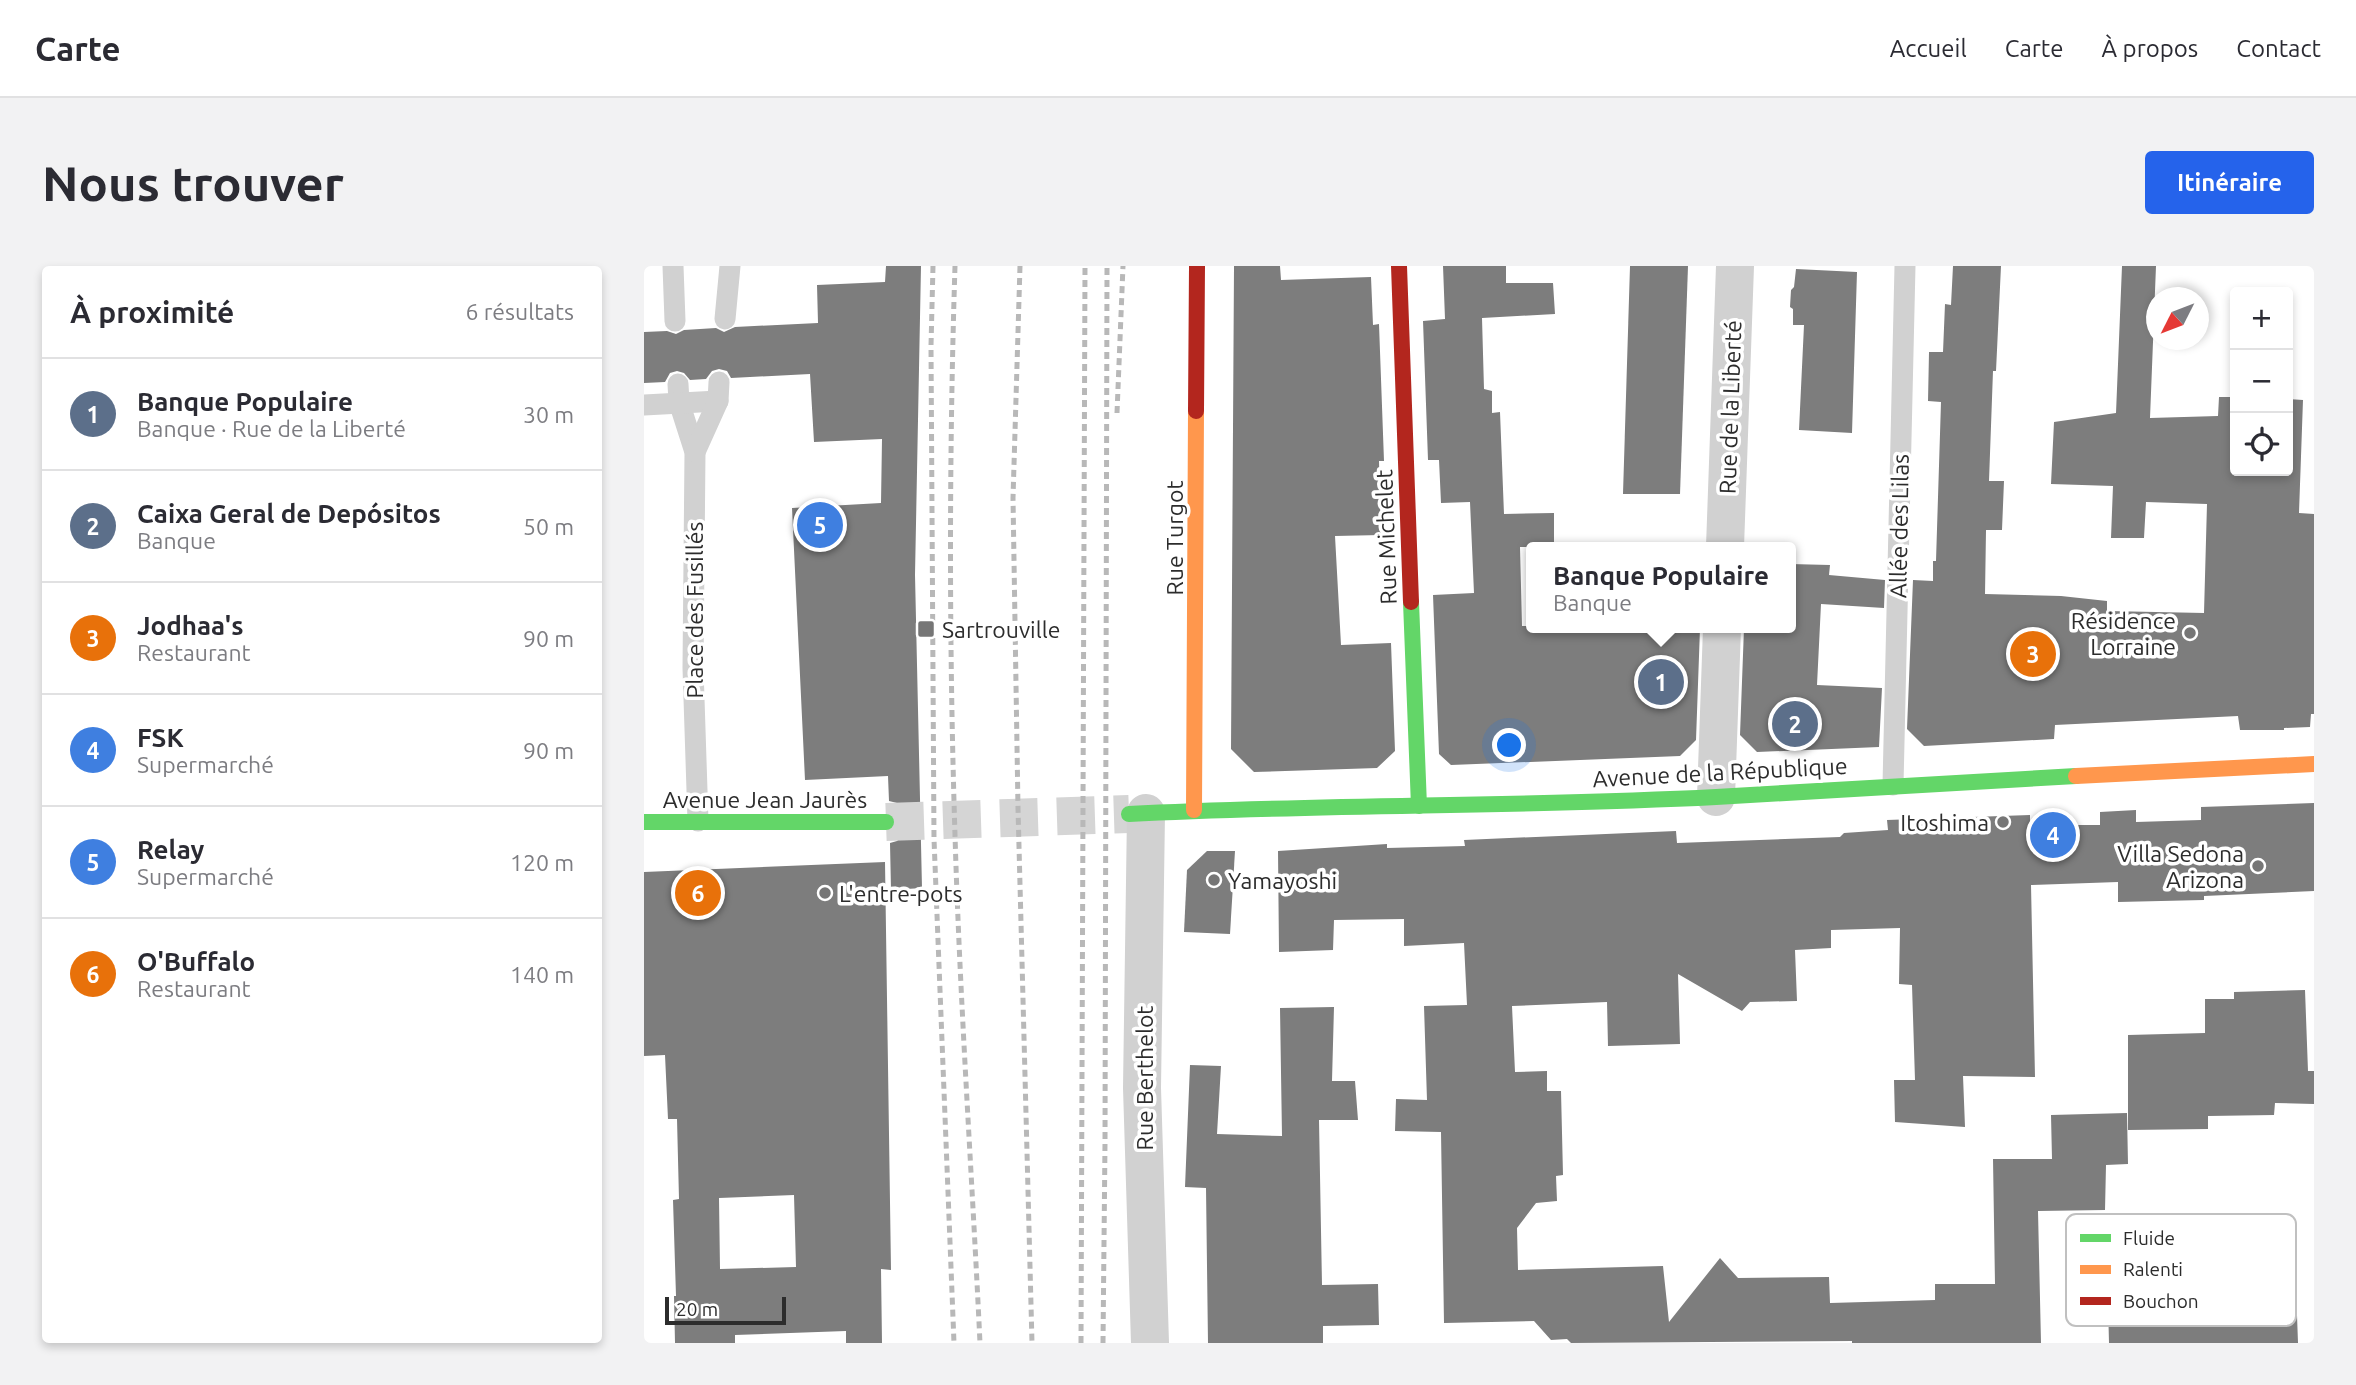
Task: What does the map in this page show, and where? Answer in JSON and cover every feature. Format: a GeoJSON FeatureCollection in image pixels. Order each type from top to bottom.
{"type":"FeatureCollection","features":[{"type":"Feature","properties":{"kind":"main road","name":"Rue Turgot"},"geometry":{"type":"LineString","coordinates":[[1194,810],[1197,266]]}},
{"type":"Feature","properties":{"kind":"main road","name":"Rue Michelet"},"geometry":{"type":"LineString","coordinates":[[1399,266],[1419,806]]}},
{"type":"Feature","properties":{"kind":"main road","name":"Avenue de la République"},"geometry":{"type":"LineString","coordinates":[[1138,814],[1194,810],[1716,797],[1893,785],[2314,764]]}},
{"type":"Feature","properties":{"kind":"main road","name":"Avenue Jean Jaurès"},"geometry":{"type":"LineString","coordinates":[[644,822],[886,822]]}},
{"type":"Feature","properties":{"kind":"street","name":"Rue de la Liberté"},"geometry":{"type":"LineString","coordinates":[[1725,542],[1735,266]]}},
{"type":"Feature","properties":{"kind":"street"},"geometry":{"type":"LineString","coordinates":[[1716,797],[1722,633]]}},
{"type":"Feature","properties":{"kind":"street","name":"Rue Berthelot"},"geometry":{"type":"LineString","coordinates":[[1138,814],[1142,1088],[1150,1343]]}},
{"type":"Feature","properties":{"kind":"lane"},"geometry":{"type":"LineString","coordinates":[[673,266],[675,321]]}},
{"type":"Feature","properties":{"kind":"lane"},"geometry":{"type":"LineString","coordinates":[[725,319],[730,266]]}},
{"type":"Feature","properties":{"kind":"lane","name":"Allée des Lilas"},"geometry":{"type":"LineString","coordinates":[[1893,785],[1905,266]]}},
{"type":"Feature","properties":{"kind":"lane"},"geometry":{"type":"LineString","coordinates":[[644,405],[678,393],[718,391],[695,452]]}},
{"type":"Feature","properties":{"kind":"lane","name":"Place des Fusillés"},"geometry":{"type":"LineString","coordinates":[[678,393],[695,452],[693,668],[698,821]]}},
{"type":"Feature","properties":{"kind":"building"},"geometry":{"type":"Polygon","coordinates":[[[886,266],[921,266],[915,575],[922,888],[891,890],[890,843],[897,841],[905,833],[908,821],[905,811],[897,803],[889,801],[888,776],[805,780],[792,508],[881,503],[882,439],[814,442],[810,374],[731,378],[727,371],[719,369],[712,371],[706,379],[690,380],[684,373],[677,371],[670,373],[665,382],[644,383],[644,332],[667,331],[676,334],[684,330],[716,328],[724,332],[735,327],[818,323],[817,285],[885,282],[886,266]]]}},
{"type":"Feature","properties":{"kind":"building"},"geometry":{"type":"Polygon","coordinates":[[[1234,266],[1280,266],[1281,280],[1371,277],[1373,325],[1379,324],[1384,461],[1379,461],[1381,535],[1335,536],[1341,645],[1391,643],[1395,751],[1377,768],[1254,772],[1231,749],[1234,266]]]}},
{"type":"Feature","properties":{"kind":"building"},"geometry":{"type":"Polygon","coordinates":[[[1443,266],[1506,266],[1506,283],[1553,283],[1555,314],[1482,318],[1484,389],[1492,391],[1492,413],[1500,412],[1504,514],[1554,513],[1554,542],[1526,542],[1526,547],[1520,547],[1522,626],[1526,626],[1526,633],[1700,633],[1696,740],[1680,756],[1451,765],[1439,754],[1433,595],[1474,593],[1470,502],[1441,503],[1439,460],[1428,460],[1423,321],[1445,319],[1443,266]]]}},
{"type":"Feature","properties":{"kind":"building"},"geometry":{"type":"Polygon","coordinates":[[[1630,266],[1688,266],[1680,494],[1623,494],[1630,266]]]}},
{"type":"Feature","properties":{"kind":"building"},"geometry":{"type":"Polygon","coordinates":[[[1953,266],[2001,266],[1996,371],[1993,371],[1989,481],[2004,481],[2002,530],[1986,530],[1985,594],[2061,596],[2107,601],[2107,611],[2204,613],[2207,504],[2146,502],[2144,538],[2111,538],[2113,486],[2051,484],[2054,422],[2116,413],[2122,266],[2156,266],[2155,287],[2146,287],[2146,350],[2153,350],[2150,418],[2218,416],[2219,397],[2230,397],[2230,476],[2293,476],[2293,399],[2303,400],[2299,513],[2314,514],[2314,714],[2311,714],[2310,727],[2240,730],[2238,716],[2055,725],[2054,739],[1924,746],[1907,729],[1913,580],[1933,581],[1933,561],[1936,561],[1941,402],[1928,401],[1929,352],[1943,352],[1945,304],[1951,305],[1953,266]]]}},
{"type":"Feature","properties":{"kind":"building"},"geometry":{"type":"Polygon","coordinates":[[[1796,269],[1857,272],[1852,433],[1799,430],[1804,325],[1793,325],[1793,309],[1790,307],[1796,269]]]}},
{"type":"Feature","properties":{"kind":"building"},"geometry":{"type":"Polygon","coordinates":[[[1796,564],[1830,565],[1829,575],[1885,580],[1884,608],[1821,604],[1817,685],[1882,688],[1879,747],[1757,752],[1740,735],[1744,633],[1796,633],[1796,564]]]}},
{"type":"Feature","properties":{"kind":"building"},"geometry":{"type":"Polygon","coordinates":[[[2314,803],[2314,891],[2204,896],[2204,900],[2118,902],[2118,882],[2031,885],[2035,1077],[1963,1076],[1965,1127],[1895,1122],[1894,1080],[1915,1080],[1912,985],[1899,984],[1900,928],[1831,930],[1831,948],[1795,950],[1797,1001],[1750,1002],[1742,1011],[1678,974],[1680,1044],[1608,1046],[1607,1002],[1512,1006],[1515,1072],[1547,1071],[1547,1091],[1561,1091],[1563,1175],[1556,1176],[1557,1201],[1536,1203],[1517,1228],[1518,1270],[1663,1266],[1669,1322],[1720,1258],[1738,1278],[1829,1277],[1830,1303],[1935,1300],[1935,1284],[1995,1284],[1993,1159],[2052,1159],[2051,1115],[2127,1113],[2128,1164],[2106,1165],[2105,1210],[2038,1211],[2041,1343],[1571,1343],[1567,1339],[1551,1340],[1534,1321],[1444,1323],[1441,1132],[1395,1131],[1396,1099],[1427,1100],[1424,1006],[1467,1005],[1464,943],[1404,946],[1404,919],[1334,920],[1333,950],[1279,952],[1278,851],[1387,844],[1387,848],[1465,846],[1464,840],[1676,831],[1677,843],[1840,837],[1844,833],[1888,830],[1887,820],[2030,815],[2030,825],[2100,825],[2100,812],[2136,810],[2136,822],[2201,820],[2201,807],[2314,803]]]}},
{"type":"Feature","properties":{"kind":"building"},"geometry":{"type":"Polygon","coordinates":[[[1207,851],[1235,851],[1230,934],[1184,932],[1187,870],[1207,851]]]}},
{"type":"Feature","properties":{"kind":"building"},"geometry":{"type":"Polygon","coordinates":[[[885,862],[891,1270],[881,1269],[882,1343],[846,1343],[846,1331],[735,1335],[735,1343],[675,1343],[673,1200],[679,1199],[677,1119],[668,1119],[665,1055],[644,1056],[644,872],[885,862]],[[794,1195],[719,1198],[720,1269],[796,1267],[794,1195]]]}},
{"type":"Feature","properties":{"kind":"building"},"geometry":{"type":"Polygon","coordinates":[[[2305,990],[2308,1071],[2314,1071],[2314,1104],[2275,1103],[2274,1115],[2208,1116],[2208,1129],[2128,1130],[2128,1035],[2205,1033],[2205,999],[2234,999],[2234,992],[2305,990]]]}},
{"type":"Feature","properties":{"kind":"building"},"geometry":{"type":"Polygon","coordinates":[[[1334,1007],[1332,1081],[1355,1081],[1358,1120],[1319,1120],[1322,1285],[1378,1284],[1379,1325],[1323,1326],[1323,1343],[1208,1343],[1206,1188],[1185,1187],[1190,1065],[1221,1066],[1217,1134],[1282,1136],[1280,1008],[1334,1007]]]}},
{"type":"Feature","properties":{"kind":"building"},"geometry":{"type":"Polygon","coordinates":[[[2296,1287],[2298,1343],[2109,1343],[2109,1326],[2296,1326],[2296,1287]]]}},
{"type":"Feature","properties":{"kind":"tunnel"},"geometry":{"type":"LineString","coordinates":[[886,822],[1129,814]]}},
{"type":"Feature","properties":{"kind":"railway"},"geometry":{"type":"LineString","coordinates":[[933,266],[931,346],[934,839],[954,1343]]}},
{"type":"Feature","properties":{"kind":"railway"},"geometry":{"type":"LineString","coordinates":[[955,266],[951,479],[953,764],[960,962],[980,1343]]}},
{"type":"Feature","properties":{"kind":"railway"},"geometry":{"type":"LineString","coordinates":[[1020,266],[1013,498],[1032,1343]]}},
{"type":"Feature","properties":{"kind":"railway"},"geometry":{"type":"LineString","coordinates":[[1081,1343],[1085,266]]}},
{"type":"Feature","properties":{"kind":"railway"},"geometry":{"type":"LineString","coordinates":[[1103,1343],[1107,266]]}},
{"type":"Feature","properties":{"kind":"railway"},"geometry":{"type":"LineString","coordinates":[[1117,413],[1123,266]]}},
{"type":"Feature","properties":{"kind":"traffic: fast"},"geometry":{"type":"LineString","coordinates":[[1411,602],[1419,806]]}},
{"type":"Feature","properties":{"kind":"traffic: fast"},"geometry":{"type":"LineString","coordinates":[[1129,814],[1643,800],[2076,776]]}},
{"type":"Feature","properties":{"kind":"traffic: fast"},"geometry":{"type":"LineString","coordinates":[[644,822],[886,822]]}},
{"type":"Feature","properties":{"kind":"traffic: slow"},"geometry":{"type":"LineString","coordinates":[[1194,810],[1196,411]]}},
{"type":"Feature","properties":{"kind":"traffic: slow"},"geometry":{"type":"LineString","coordinates":[[2076,776],[2314,764]]}},
{"type":"Feature","properties":{"kind":"traffic: jam"},"geometry":{"type":"LineString","coordinates":[[1196,411],[1197,266]]}},
{"type":"Feature","properties":{"kind":"traffic: jam"},"geometry":{"type":"LineString","coordinates":[[1399,266],[1411,602]]}},
{"type":"Feature","properties":{"kind":"place","name":"Relay"},"geometry":{"type":"Point","coordinates":[820,525]}},
{"type":"Feature","properties":{"kind":"place","name":"Sartrouville"},"geometry":{"type":"Point","coordinates":[926,629]}},
{"type":"Feature","properties":{"kind":"place","name":"Résidence Lorraine"},"geometry":{"type":"Point","coordinates":[2190,633]}},
{"type":"Feature","properties":{"kind":"place","name":"Jodhaa's"},"geometry":{"type":"Point","coordinates":[2033,654]}},
{"type":"Feature","properties":{"kind":"place","name":"Banque Populaire"},"geometry":{"type":"Point","coordinates":[1661,682]}},
{"type":"Feature","properties":{"kind":"place","name":"Caixa Geral de Depósitos"},"geometry":{"type":"Point","coordinates":[1795,724]}},
{"type":"Feature","properties":{"kind":"place","name":"Itoshima"},"geometry":{"type":"Point","coordinates":[2003,822]}},
{"type":"Feature","properties":{"kind":"place","name":"FSK"},"geometry":{"type":"Point","coordinates":[2053,835]}},
{"type":"Feature","properties":{"kind":"place","name":"Villa Sedona Arizona"},"geometry":{"type":"Point","coordinates":[2258,866]}},
{"type":"Feature","properties":{"kind":"place","name":"Yamayoshi"},"geometry":{"type":"Point","coordinates":[1214,880]}},
{"type":"Feature","properties":{"kind":"place","name":"O'Buffalo"},"geometry":{"type":"Point","coordinates":[698,893]}},
{"type":"Feature","properties":{"kind":"place","name":"L'entre-pots"},"geometry":{"type":"Point","coordinates":[825,893]}}]}
